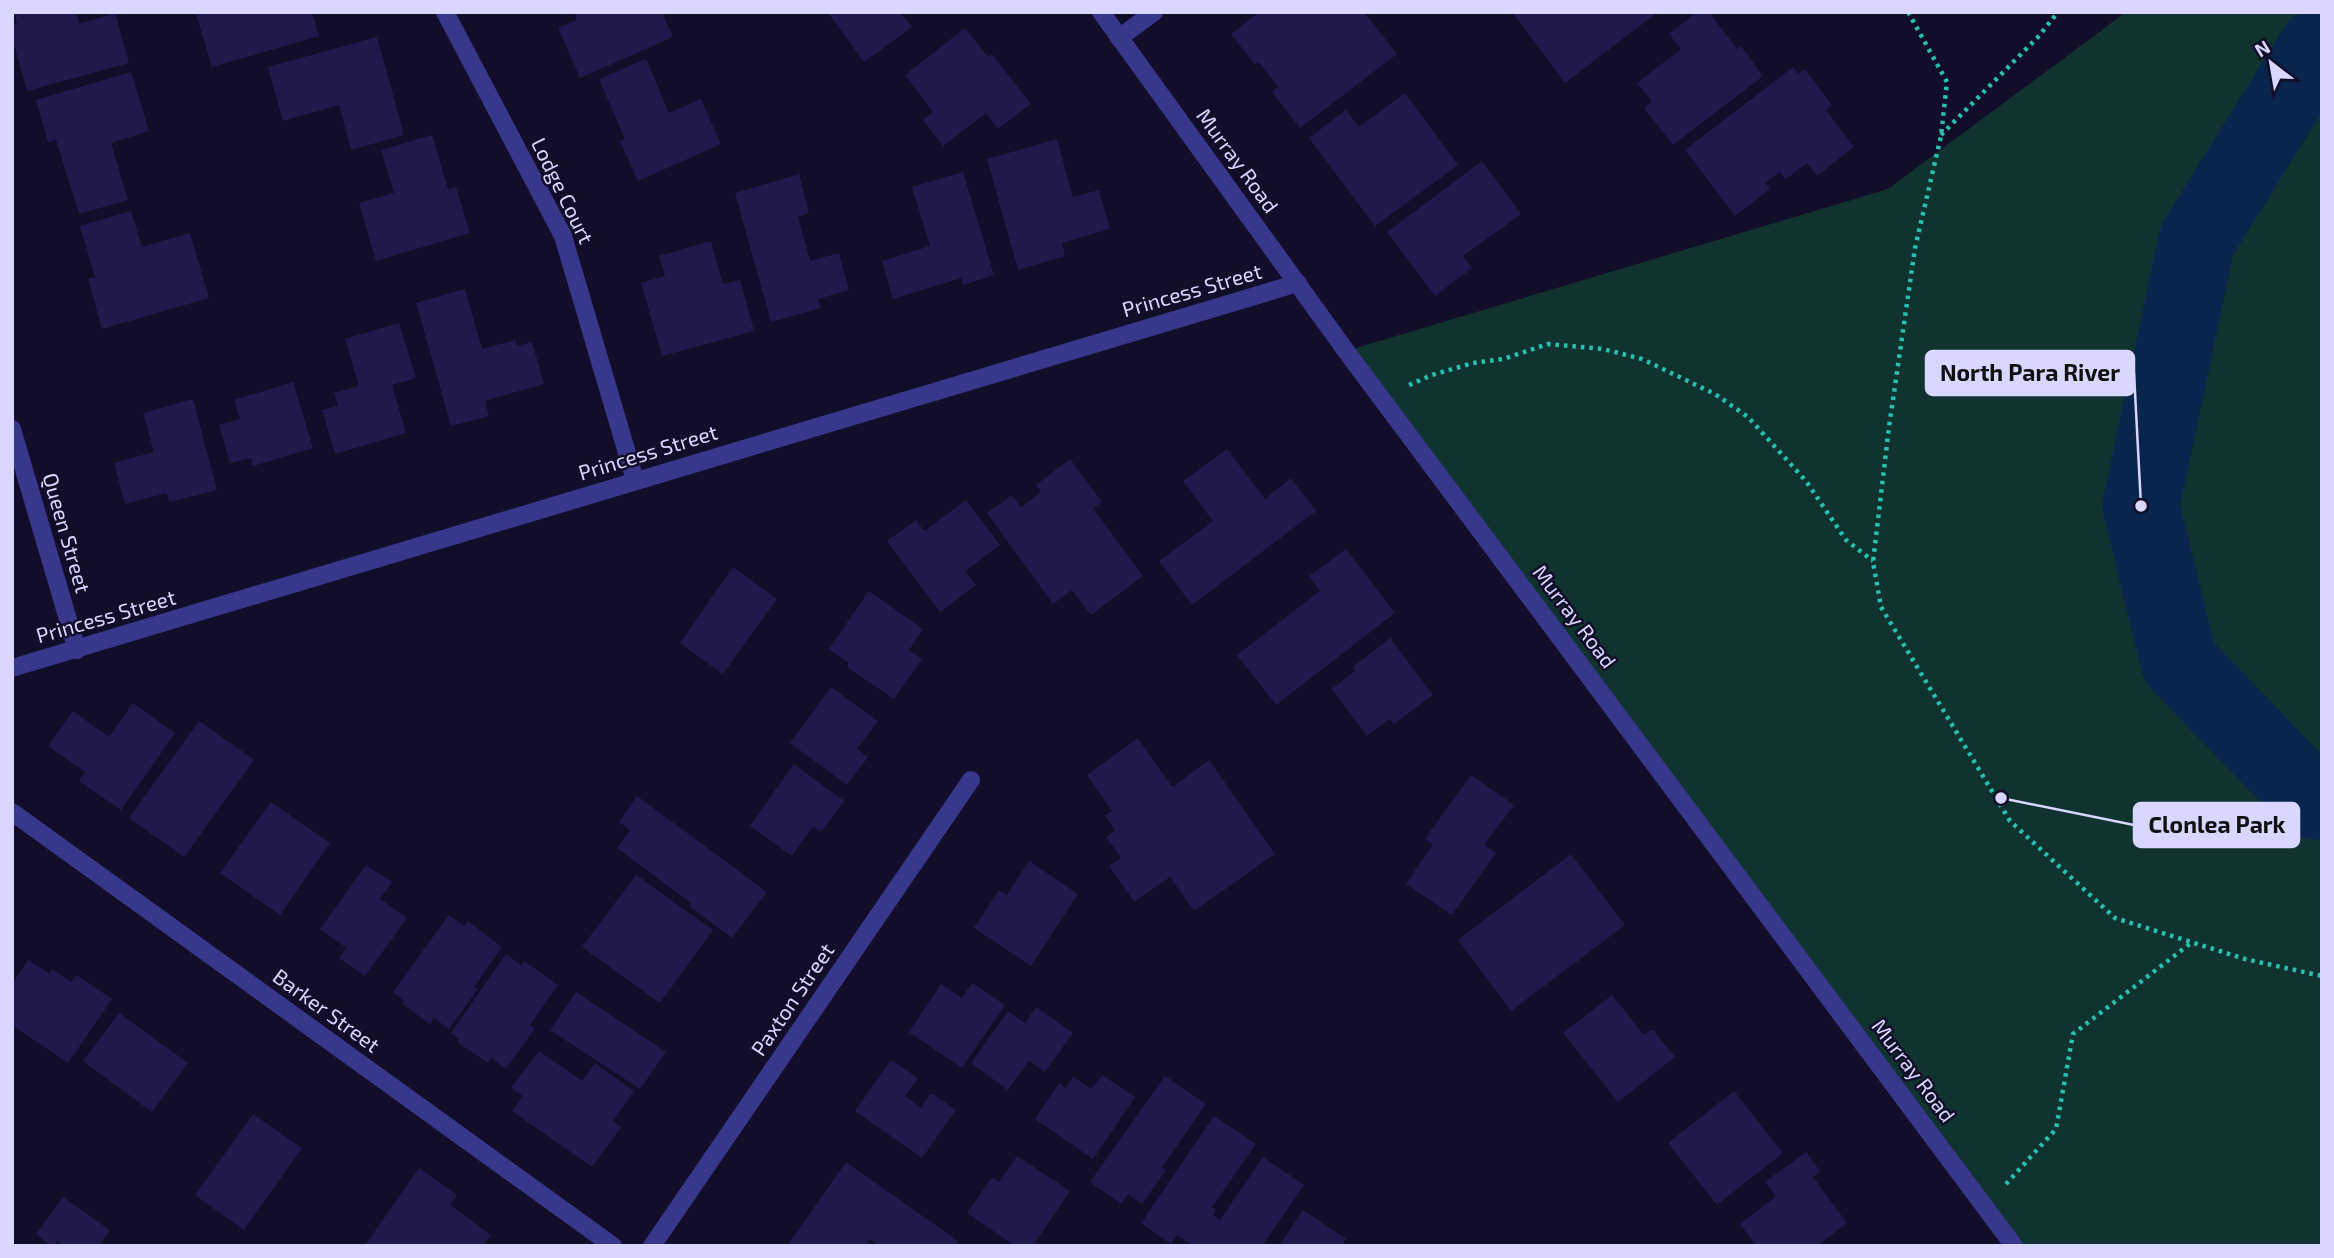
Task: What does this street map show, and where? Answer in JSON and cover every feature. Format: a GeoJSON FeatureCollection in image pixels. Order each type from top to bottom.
{"type":"FeatureCollection","features":[{"type":"Feature","properties":{"kind":"street","name":"Lodge Court"},"geometry":{"type":"LineString","coordinates":[[445,12],[563,236],[635,480]]}},
{"type":"Feature","properties":{"kind":"street","name":"Murray Road"},"geometry":{"type":"LineString","coordinates":[[1101,12],[1298,284],[2014,1246]]}},
{"type":"Feature","properties":{"kind":"street"},"geometry":{"type":"LineString","coordinates":[[1119,38],[1154,12]]}},
{"type":"Feature","properties":{"kind":"street","name":"Princess Street"},"geometry":{"type":"LineString","coordinates":[[12,668],[1298,284]]}},
{"type":"Feature","properties":{"kind":"street","name":"Queen Street"},"geometry":{"type":"LineString","coordinates":[[12,429],[77,650]]}},
{"type":"Feature","properties":{"kind":"street","name":"Paxton Street"},"geometry":{"type":"LineString","coordinates":[[652,1246],[971,780]]}},
{"type":"Feature","properties":{"kind":"street","name":"Barker Street"},"geometry":{"type":"LineString","coordinates":[[12,813],[613,1246]]}},
{"type":"Feature","properties":{"kind":"path"},"geometry":{"type":"LineString","coordinates":[[1908,12],[1947,82],[1941,136],[1915,248],[1889,427],[1873,562],[1881,607],[2010,821],[2115,918],[2245,960],[2322,976]]}},
{"type":"Feature","properties":{"kind":"path"},"geometry":{"type":"LineString","coordinates":[[1941,136],[2059,12]]}},
{"type":"Feature","properties":{"kind":"path"},"geometry":{"type":"LineString","coordinates":[[1382,397],[1432,375],[1473,363],[1503,359],[1548,344],[1603,349],[1642,359],[1715,394],[1748,417],[1806,481],[1846,540],[1873,562]]}},
{"type":"Feature","properties":{"kind":"path"},"geometry":{"type":"LineString","coordinates":[[1985,1207],[2056,1129],[2073,1034],[2191,942]]}},
{"type":"Feature","properties":{"kind":"green space"},"geometry":{"type":"Polygon","coordinates":[[[2126,12],[2322,12],[2322,1246],[2016,1246],[1346,351],[1888,189],[2126,12]]]}},
{"type":"Feature","properties":{"kind":"building"},"geometry":{"type":"Polygon","coordinates":[[[14,12],[76,12],[79,24],[115,13],[129,63],[27,91],[12,37],[12,25],[17,24],[14,12]]]}},
{"type":"Feature","properties":{"kind":"building"},"geometry":{"type":"Polygon","coordinates":[[[312,12],[319,36],[212,67],[196,14],[312,12]]]}},
{"type":"Feature","properties":{"kind":"building"},"geometry":{"type":"Polygon","coordinates":[[[574,12],[662,12],[673,37],[580,78],[558,28],[577,20],[574,12]]]}},
{"type":"Feature","properties":{"kind":"building"},"geometry":{"type":"Polygon","coordinates":[[[900,12],[912,27],[864,62],[829,14],[900,12]]]}},
{"type":"Feature","properties":{"kind":"building"},"geometry":{"type":"Polygon","coordinates":[[[1259,12],[1364,12],[1397,54],[1300,128],[1272,92],[1278,87],[1259,62],[1255,65],[1231,34],[1259,12]]]}},
{"type":"Feature","properties":{"kind":"building"},"geometry":{"type":"Polygon","coordinates":[[[1512,12],[1658,12],[1565,83],[1512,12]]]}},
{"type":"Feature","properties":{"kind":"building"},"geometry":{"type":"Polygon","coordinates":[[[1697,12],[1709,12],[1737,49],[1741,46],[1763,76],[1673,145],[1644,108],[1652,101],[1637,83],[1681,49],[1669,34],[1697,12]]]}},
{"type":"Feature","properties":{"kind":"building"},"geometry":{"type":"Polygon","coordinates":[[[965,28],[988,57],[992,54],[1031,104],[998,129],[986,113],[943,146],[923,120],[933,112],[905,75],[965,28]]]}},
{"type":"Feature","properties":{"kind":"building"},"geometry":{"type":"Polygon","coordinates":[[[377,37],[404,135],[351,150],[339,105],[283,121],[268,67],[377,37]]]}},
{"type":"Feature","properties":{"kind":"building"},"geometry":{"type":"Polygon","coordinates":[[[646,59],[669,113],[701,99],[721,144],[638,181],[620,141],[625,139],[599,79],[646,59]]]}},
{"type":"Feature","properties":{"kind":"building"},"geometry":{"type":"Polygon","coordinates":[[[1793,67],[1798,74],[1805,69],[1832,105],[1826,110],[1854,147],[1817,176],[1807,163],[1786,179],[1780,172],[1765,183],[1770,189],[1735,216],[1685,150],[1793,67]]]}},
{"type":"Feature","properties":{"kind":"building"},"geometry":{"type":"Polygon","coordinates":[[[131,72],[149,131],[111,143],[128,200],[79,214],[56,140],[48,142],[36,100],[131,72]]]}},
{"type":"Feature","properties":{"kind":"building"},"geometry":{"type":"Polygon","coordinates":[[[1405,93],[1458,165],[1375,226],[1309,138],[1346,110],[1359,127],[1405,93]]]}},
{"type":"Feature","properties":{"kind":"building"},"geometry":{"type":"Polygon","coordinates":[[[432,135],[448,189],[456,187],[470,233],[376,261],[359,203],[394,193],[381,150],[432,135]]]}},
{"type":"Feature","properties":{"kind":"building"},"geometry":{"type":"Polygon","coordinates":[[[1057,139],[1073,197],[1099,190],[1110,229],[1062,243],[1065,256],[1018,270],[987,159],[1057,139]]]}},
{"type":"Feature","properties":{"kind":"building"},"geometry":{"type":"Polygon","coordinates":[[[1482,161],[1521,214],[1463,256],[1472,268],[1435,296],[1387,232],[1482,161]]]}},
{"type":"Feature","properties":{"kind":"building"},"geometry":{"type":"Polygon","coordinates":[[[963,172],[994,275],[963,285],[961,278],[893,299],[882,261],[930,246],[912,187],[963,172]]]}},
{"type":"Feature","properties":{"kind":"building"},"geometry":{"type":"Polygon","coordinates":[[[799,174],[809,213],[798,217],[810,261],[839,253],[849,290],[818,299],[821,308],[771,322],[735,193],[799,174]]]}},
{"type":"Feature","properties":{"kind":"building"},"geometry":{"type":"Polygon","coordinates":[[[131,211],[142,247],[190,233],[209,298],[102,329],[88,279],[95,277],[80,226],[131,211]]]}},
{"type":"Feature","properties":{"kind":"building"},"geometry":{"type":"Polygon","coordinates":[[[711,241],[723,284],[740,280],[754,331],[662,356],[641,283],[665,276],[659,256],[711,241]]]}},
{"type":"Feature","properties":{"kind":"building"},"geometry":{"type":"Polygon","coordinates":[[[465,289],[482,349],[515,340],[517,346],[532,342],[544,384],[485,401],[489,416],[451,426],[416,303],[465,289]]]}},
{"type":"Feature","properties":{"kind":"building"},"geometry":{"type":"Polygon","coordinates":[[[399,323],[416,378],[392,385],[406,433],[335,454],[322,410],[338,406],[334,393],[359,386],[345,339],[399,323]]]}},
{"type":"Feature","properties":{"kind":"building"},"geometry":{"type":"Polygon","coordinates":[[[293,382],[313,448],[253,466],[251,458],[230,463],[219,425],[240,419],[234,400],[293,382]]]}},
{"type":"Feature","properties":{"kind":"building"},"geometry":{"type":"Polygon","coordinates":[[[193,399],[217,490],[169,502],[167,493],[125,504],[114,463],[154,452],[143,413],[193,399]]]}},
{"type":"Feature","properties":{"kind":"building"},"geometry":{"type":"Polygon","coordinates":[[[1227,449],[1265,499],[1291,478],[1316,511],[1192,605],[1159,561],[1213,521],[1183,481],[1227,449]]]}},
{"type":"Feature","properties":{"kind":"building"},"geometry":{"type":"Polygon","coordinates":[[[1070,459],[1102,502],[1093,508],[1143,576],[1091,615],[1072,590],[1053,604],[987,513],[1012,495],[1021,507],[1041,492],[1036,485],[1070,459]]]}},
{"type":"Feature","properties":{"kind":"building"},"geometry":{"type":"Polygon","coordinates":[[[966,500],[1000,545],[965,571],[976,585],[940,612],[887,541],[916,520],[924,531],[966,500]]]}},
{"type":"Feature","properties":{"kind":"building"},"geometry":{"type":"Polygon","coordinates":[[[1346,549],[1395,613],[1276,705],[1237,655],[1320,591],[1309,576],[1346,549]]]}},
{"type":"Feature","properties":{"kind":"building"},"geometry":{"type":"Polygon","coordinates":[[[733,567],[777,599],[723,674],[680,643],[733,567]]]}},
{"type":"Feature","properties":{"kind":"building"},"geometry":{"type":"Polygon","coordinates":[[[869,591],[923,629],[909,650],[922,659],[894,699],[847,667],[849,663],[829,649],[869,591]]]}},
{"type":"Feature","properties":{"kind":"building"},"geometry":{"type":"Polygon","coordinates":[[[1390,638],[1433,695],[1394,724],[1389,719],[1367,736],[1332,689],[1355,671],[1353,667],[1390,638]]]}},
{"type":"Feature","properties":{"kind":"building"},"geometry":{"type":"Polygon","coordinates":[[[831,687],[878,721],[857,749],[868,757],[847,785],[790,743],[831,687]]]}},
{"type":"Feature","properties":{"kind":"building"},"geometry":{"type":"Polygon","coordinates":[[[133,703],[175,733],[121,810],[79,781],[85,772],[48,746],[73,711],[109,737],[133,703]]]}},
{"type":"Feature","properties":{"kind":"building"},"geometry":{"type":"Polygon","coordinates":[[[199,721],[254,760],[184,857],[129,818],[199,721]]]}},
{"type":"Feature","properties":{"kind":"building"},"geometry":{"type":"Polygon","coordinates":[[[1138,738],[1172,787],[1209,760],[1275,854],[1194,911],[1170,877],[1134,902],[1109,866],[1121,858],[1106,837],[1115,830],[1105,816],[1112,811],[1087,775],[1138,738]]]}},
{"type":"Feature","properties":{"kind":"building"},"geometry":{"type":"Polygon","coordinates":[[[794,764],[844,801],[821,832],[813,826],[792,856],[750,826],[794,764]]]}},
{"type":"Feature","properties":{"kind":"building"},"geometry":{"type":"Polygon","coordinates":[[[1471,775],[1514,805],[1484,845],[1496,853],[1452,915],[1406,884],[1433,844],[1425,839],[1471,775]]]}},
{"type":"Feature","properties":{"kind":"building"},"geometry":{"type":"Polygon","coordinates":[[[637,796],[767,892],[732,938],[689,906],[691,903],[617,848],[630,830],[619,822],[637,796]]]}},
{"type":"Feature","properties":{"kind":"building"},"geometry":{"type":"Polygon","coordinates":[[[271,802],[330,843],[280,915],[220,873],[271,802]]]}},
{"type":"Feature","properties":{"kind":"building"},"geometry":{"type":"Polygon","coordinates":[[[1571,854],[1625,925],[1511,1011],[1458,940],[1571,854]]]}},
{"type":"Feature","properties":{"kind":"building"},"geometry":{"type":"Polygon","coordinates":[[[1029,861],[1078,894],[1031,966],[974,928],[999,890],[1007,895],[1029,861]]]}},
{"type":"Feature","properties":{"kind":"building"},"geometry":{"type":"Polygon","coordinates":[[[366,865],[392,882],[380,899],[407,918],[365,976],[339,958],[347,948],[320,929],[366,865]]]}},
{"type":"Feature","properties":{"kind":"building"},"geometry":{"type":"Polygon","coordinates":[[[636,875],[713,930],[660,1003],[582,947],[636,875]]]}},
{"type":"Feature","properties":{"kind":"building"},"geometry":{"type":"Polygon","coordinates":[[[449,915],[464,926],[468,921],[502,947],[474,987],[478,989],[449,1029],[434,1018],[430,1024],[402,1004],[404,1001],[393,992],[449,915]]]}},
{"type":"Feature","properties":{"kind":"building"},"geometry":{"type":"Polygon","coordinates":[[[506,954],[521,965],[524,961],[558,985],[530,1025],[535,1028],[506,1069],[491,1058],[488,1063],[457,1042],[459,1039],[451,1033],[506,954]]]}},
{"type":"Feature","properties":{"kind":"building"},"geometry":{"type":"Polygon","coordinates":[[[28,960],[49,973],[52,969],[72,982],[77,975],[112,999],[68,1063],[12,1025],[12,984],[28,960]]]}},
{"type":"Feature","properties":{"kind":"building"},"geometry":{"type":"Polygon","coordinates":[[[972,983],[1005,1005],[962,1068],[909,1032],[941,984],[962,998],[972,983]]]}},
{"type":"Feature","properties":{"kind":"building"},"geometry":{"type":"Polygon","coordinates":[[[576,992],[666,1052],[640,1089],[550,1030],[576,992]]]}},
{"type":"Feature","properties":{"kind":"building"},"geometry":{"type":"Polygon","coordinates":[[[1612,995],[1644,1035],[1652,1029],[1675,1057],[1618,1102],[1563,1033],[1612,995]]]}},
{"type":"Feature","properties":{"kind":"building"},"geometry":{"type":"Polygon","coordinates":[[[1036,1007],[1073,1033],[1045,1072],[1029,1061],[1008,1090],[971,1063],[1008,1011],[1025,1023],[1036,1007]]]}},
{"type":"Feature","properties":{"kind":"building"},"geometry":{"type":"Polygon","coordinates":[[[119,1013],[188,1063],[152,1112],[83,1061],[119,1013]]]}},
{"type":"Feature","properties":{"kind":"building"},"geometry":{"type":"Polygon","coordinates":[[[539,1051],[582,1081],[595,1063],[634,1091],[613,1121],[621,1127],[592,1167],[512,1111],[523,1096],[511,1088],[539,1051]]]}},
{"type":"Feature","properties":{"kind":"building"},"geometry":{"type":"Polygon","coordinates":[[[891,1060],[918,1078],[905,1096],[921,1108],[931,1093],[956,1110],[922,1158],[855,1111],[891,1060]]]}},
{"type":"Feature","properties":{"kind":"building"},"geometry":{"type":"Polygon","coordinates":[[[1102,1075],[1135,1097],[1093,1159],[1035,1119],[1059,1083],[1065,1088],[1073,1077],[1092,1089],[1102,1075]]]}},
{"type":"Feature","properties":{"kind":"building"},"geometry":{"type":"Polygon","coordinates":[[[1165,1076],[1206,1104],[1162,1167],[1166,1170],[1142,1204],[1128,1194],[1121,1204],[1090,1182],[1165,1076]]]}},
{"type":"Feature","properties":{"kind":"building"},"geometry":{"type":"Polygon","coordinates":[[[1734,1091],[1783,1153],[1717,1205],[1668,1143],[1734,1091]]]}},
{"type":"Feature","properties":{"kind":"building"},"geometry":{"type":"Polygon","coordinates":[[[253,1114],[302,1148],[244,1230],[195,1195],[253,1114]]]}},
{"type":"Feature","properties":{"kind":"building"},"geometry":{"type":"Polygon","coordinates":[[[1214,1116],[1256,1144],[1212,1207],[1216,1210],[1213,1215],[1220,1220],[1263,1157],[1304,1185],[1262,1246],[1193,1246],[1177,1235],[1171,1244],[1141,1223],[1214,1116]]]}},
{"type":"Feature","properties":{"kind":"building"},"geometry":{"type":"Polygon","coordinates":[[[1806,1152],[1820,1171],[1813,1177],[1847,1223],[1817,1246],[1756,1246],[1740,1224],[1776,1196],[1765,1182],[1806,1152]]]}},
{"type":"Feature","properties":{"kind":"building"},"geometry":{"type":"Polygon","coordinates":[[[1017,1156],[1070,1191],[1033,1246],[1015,1246],[967,1213],[992,1177],[999,1182],[1017,1156]]]}},
{"type":"Feature","properties":{"kind":"building"},"geometry":{"type":"Polygon","coordinates":[[[846,1162],[958,1241],[954,1246],[879,1246],[870,1239],[865,1246],[787,1246],[846,1162]]]}},
{"type":"Feature","properties":{"kind":"building"},"geometry":{"type":"Polygon","coordinates":[[[419,1168],[457,1195],[450,1205],[491,1235],[483,1246],[366,1244],[419,1168]]]}},
{"type":"Feature","properties":{"kind":"building"},"geometry":{"type":"Polygon","coordinates":[[[63,1197],[110,1230],[99,1246],[64,1246],[57,1241],[51,1246],[36,1234],[63,1197]]]}},
{"type":"Feature","properties":{"kind":"building"},"geometry":{"type":"Polygon","coordinates":[[[1303,1210],[1346,1239],[1342,1246],[1279,1246],[1303,1210]]]}},
{"type":"Feature","properties":{"kind":"waterway"},"geometry":{"type":"LineString","coordinates":[[2322,46],[2316,49],[2197,240],[2141,506],[2179,662],[2313,801],[2322,801]]}},
{"type":"Feature","properties":{"kind":"place","name":"North Para River"},"geometry":{"type":"Point","coordinates":[2141,506]}},
{"type":"Feature","properties":{"kind":"place","name":"Clonlea Park"},"geometry":{"type":"Point","coordinates":[2001,798]}}]}
